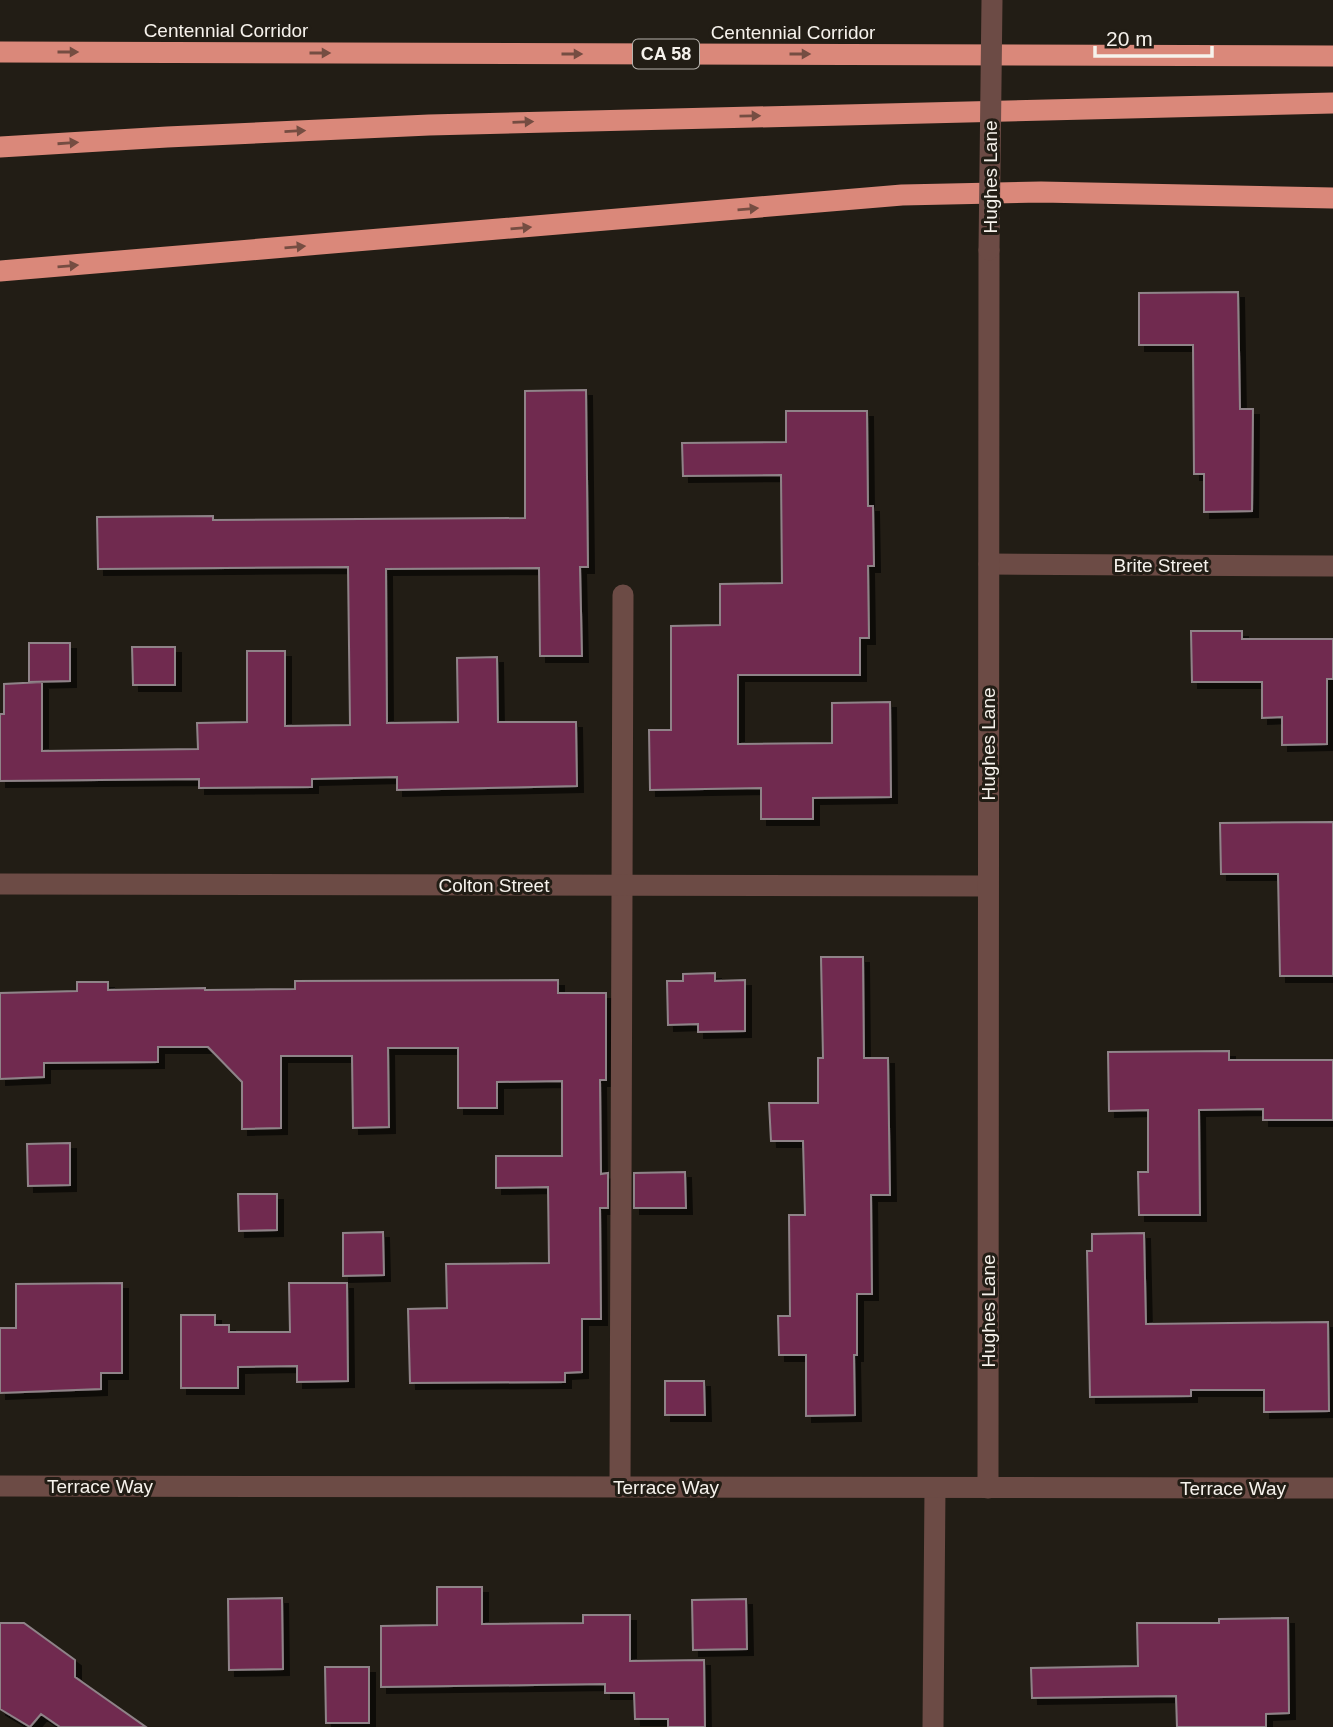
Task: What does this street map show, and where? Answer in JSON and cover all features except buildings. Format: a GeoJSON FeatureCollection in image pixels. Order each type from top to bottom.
{"type":"FeatureCollection","features":[{"type":"Feature","properties":{"kind":"highway","name":"Centennial Corridor"},"geometry":{"type":"LineString","coordinates":[[0,52],[1333,56]]}},
{"type":"Feature","properties":{"kind":"highway"},"geometry":{"type":"LineString","coordinates":[[0,147],[167,136],[429,125],[1333,103]]}},
{"type":"Feature","properties":{"kind":"highway"},"geometry":{"type":"LineString","coordinates":[[0,271],[902,195],[1041,192],[1333,198]]}},
{"type":"Feature","properties":{"kind":"street","name":"Hughes Lane"},"geometry":{"type":"LineString","coordinates":[[988,1488],[989,250],[992,0]]}},
{"type":"Feature","properties":{"kind":"street","name":"Brite Street"},"geometry":{"type":"LineString","coordinates":[[989,564],[1333,566]]}},
{"type":"Feature","properties":{"kind":"street"},"geometry":{"type":"LineString","coordinates":[[620,1487],[623,595]]}},
{"type":"Feature","properties":{"kind":"street","name":"Colton Street"},"geometry":{"type":"LineString","coordinates":[[0,884],[988,886]]}},
{"type":"Feature","properties":{"kind":"street","name":"Terrace Way"},"geometry":{"type":"LineString","coordinates":[[0,1486],[1333,1488]]}},
{"type":"Feature","properties":{"kind":"street"},"geometry":{"type":"LineString","coordinates":[[933,1727],[935,1488]]}}]}
